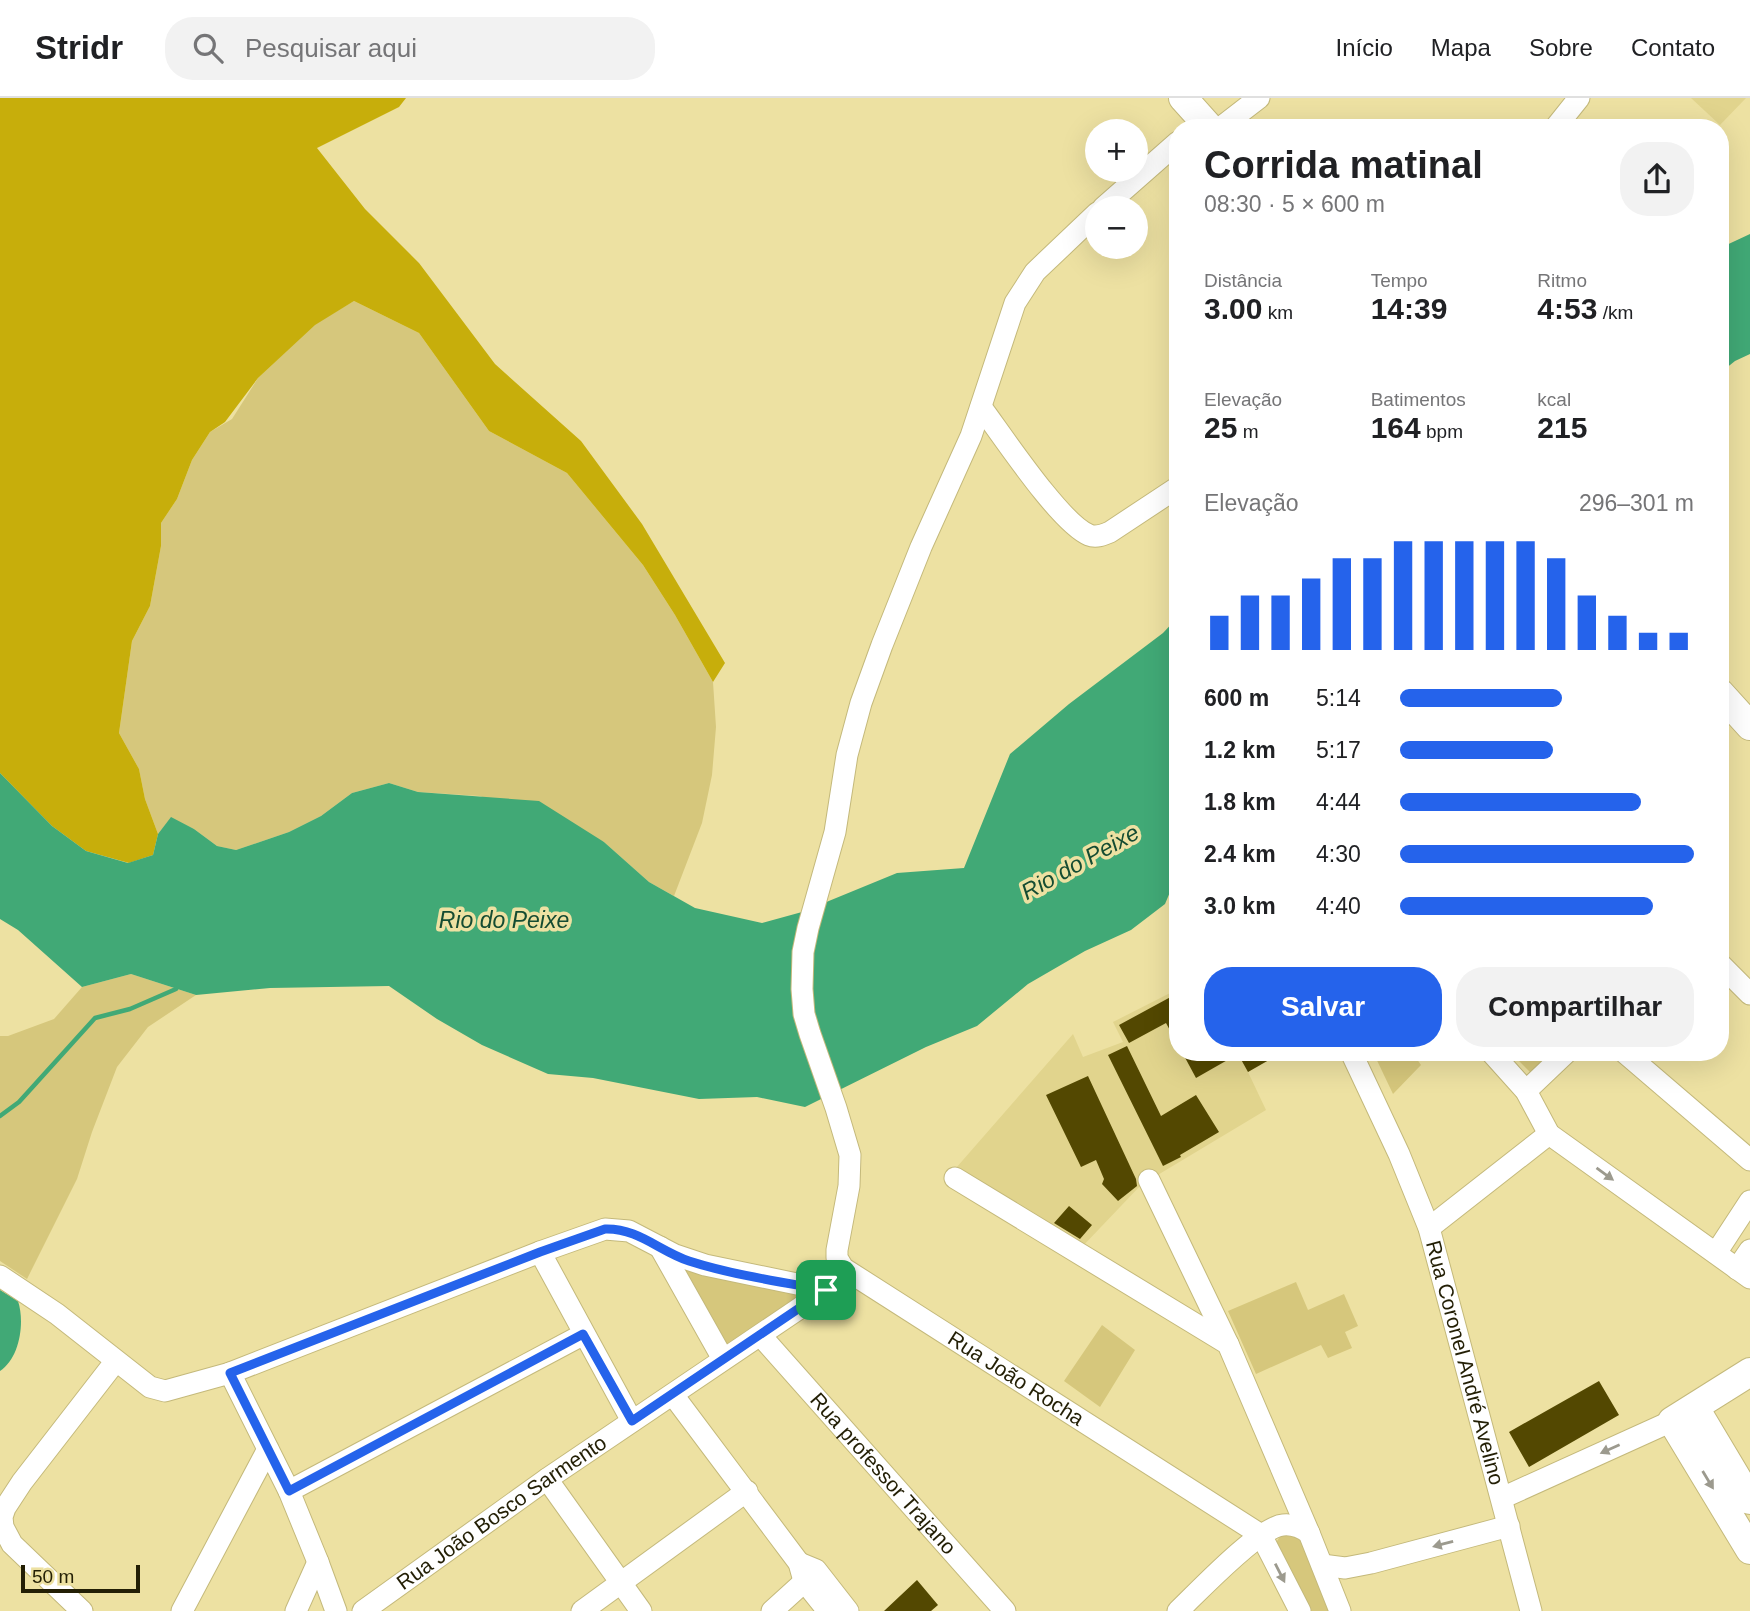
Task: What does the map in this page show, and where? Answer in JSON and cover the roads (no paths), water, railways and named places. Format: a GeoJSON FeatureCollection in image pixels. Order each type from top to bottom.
{"type":"FeatureCollection","features":[{"type":"Feature","properties":{"kind":"main road"},"geometry":{"type":"LineString","coordinates":[[1183,98],[1201,119]]}},
{"type":"Feature","properties":{"kind":"main road"},"geometry":{"type":"LineString","coordinates":[[1729,702],[1750,726]]}},
{"type":"Feature","properties":{"kind":"main road"},"geometry":{"type":"LineString","coordinates":[[1684,1414],[1750,1373]]}},
{"type":"Feature","properties":{"kind":"main road"},"geometry":{"type":"LineString","coordinates":[[1684,1414],[1750,1500]]}},
{"type":"Feature","properties":{"kind":"main road"},"geometry":{"type":"LineString","coordinates":[[1684,1414],[1750,1550]]}},
{"type":"Feature","properties":{"kind":"street"},"geometry":{"type":"LineString","coordinates":[[1220,119],[1259,98]]}},
{"type":"Feature","properties":{"kind":"street"},"geometry":{"type":"LineString","coordinates":[[1562,119],[1579,98]]}},
{"type":"Feature","properties":{"kind":"street"},"geometry":{"type":"LineString","coordinates":[[1116,196],[1169,150]]}},
{"type":"Feature","properties":{"kind":"street"},"geometry":{"type":"LineString","coordinates":[[850,1274],[837,1258],[849,1186],[850,1155],[804,1014],[803,952],[808,928],[835,832],[848,755],[861,704],[921,547],[961,461],[1010,315],[1022,289],[1035,272],[1085,224]]}},
{"type":"Feature","properties":{"kind":"street"},"geometry":{"type":"LineString","coordinates":[[981,407],[1055,506],[1088,535],[1101,536],[1110,532],[1169,493]]}},
{"type":"Feature","properties":{"kind":"street"},"geometry":{"type":"LineString","coordinates":[[1729,957],[1750,977]]}},
{"type":"Feature","properties":{"kind":"street"},"geometry":{"type":"LineString","coordinates":[[1729,973],[1750,994]]}},
{"type":"Feature","properties":{"kind":"street","name":"Rua Coronel André Avelino"},"geometry":{"type":"LineString","coordinates":[[1355,1061],[1399,1154],[1429,1228],[1531,1611]]}},
{"type":"Feature","properties":{"kind":"street"},"geometry":{"type":"LineString","coordinates":[[1500,1061],[1526,1091],[1549,1134],[1744,1273],[1750,1251]]}},
{"type":"Feature","properties":{"kind":"street"},"geometry":{"type":"LineString","coordinates":[[1526,1091],[1558,1061]]}},
{"type":"Feature","properties":{"kind":"street"},"geometry":{"type":"LineString","coordinates":[[1635,1061],[1749,1159]]}},
{"type":"Feature","properties":{"kind":"street"},"geometry":{"type":"LineString","coordinates":[[1429,1228],[1549,1134]]}},
{"type":"Feature","properties":{"kind":"street"},"geometry":{"type":"LineString","coordinates":[[955,1178],[1228,1344]]}},
{"type":"Feature","properties":{"kind":"street"},"geometry":{"type":"LineString","coordinates":[[1149,1180],[1228,1344],[1340,1611]]}},
{"type":"Feature","properties":{"kind":"street"},"geometry":{"type":"LineString","coordinates":[[1716,1254],[1750,1201]]}},
{"type":"Feature","properties":{"kind":"street"},"geometry":{"type":"LineString","coordinates":[[3,1278],[57,1314],[150,1387],[165,1391],[230,1373],[605,1229],[629,1231],[675,1255],[705,1265],[826,1290]]}},
{"type":"Feature","properties":{"kind":"street"},"geometry":{"type":"LineString","coordinates":[[660,1247],[723,1359]]}},
{"type":"Feature","properties":{"kind":"street"},"geometry":{"type":"LineString","coordinates":[[540,1252],[632,1421]]}},
{"type":"Feature","properties":{"kind":"street","name":"Rua João Bosco Sarmento"},"geometry":{"type":"LineString","coordinates":[[363,1611],[547,1479],[850,1274]]}},
{"type":"Feature","properties":{"kind":"street","name":"Rua João Rocha"},"geometry":{"type":"LineString","coordinates":[[850,1274],[1261,1535]]}},
{"type":"Feature","properties":{"kind":"street"},"geometry":{"type":"LineString","coordinates":[[289,1491],[583,1334]]}},
{"type":"Feature","properties":{"kind":"street","name":"Rua professor Trajano"},"geometry":{"type":"LineString","coordinates":[[761,1336],[1005,1611]]}},
{"type":"Feature","properties":{"kind":"street"},"geometry":{"type":"LineString","coordinates":[[82,1611],[19,1553],[6,1536],[2,1517],[22,1482],[115,1362]]}},
{"type":"Feature","properties":{"kind":"street"},"geometry":{"type":"LineString","coordinates":[[230,1373],[289,1491],[336,1611]]}},
{"type":"Feature","properties":{"kind":"street"},"geometry":{"type":"LineString","coordinates":[[673,1395],[812,1578],[828,1611]]}},
{"type":"Feature","properties":{"kind":"street"},"geometry":{"type":"LineString","coordinates":[[1502,1498],[1684,1414]]}},
{"type":"Feature","properties":{"kind":"street"},"geometry":{"type":"LineString","coordinates":[[182,1611],[268,1449]]}},
{"type":"Feature","properties":{"kind":"street"},"geometry":{"type":"LineString","coordinates":[[547,1479],[641,1611]]}},
{"type":"Feature","properties":{"kind":"street"},"geometry":{"type":"LineString","coordinates":[[582,1611],[747,1490]]}},
{"type":"Feature","properties":{"kind":"street"},"geometry":{"type":"LineString","coordinates":[[1178,1611],[1261,1535],[1282,1525],[1302,1528],[1309,1533]]}},
{"type":"Feature","properties":{"kind":"street"},"geometry":{"type":"LineString","coordinates":[[1322,1565],[1345,1568],[1371,1563],[1509,1526]]}},
{"type":"Feature","properties":{"kind":"street"},"geometry":{"type":"LineString","coordinates":[[1261,1535],[1300,1611]]}},
{"type":"Feature","properties":{"kind":"street"},"geometry":{"type":"LineString","coordinates":[[296,1611],[318,1562]]}},
{"type":"Feature","properties":{"kind":"street"},"geometry":{"type":"LineString","coordinates":[[772,1611],[812,1578]]}},
{"type":"Feature","properties":{"kind":"street"},"geometry":{"type":"LineString","coordinates":[[792,1611],[812,1578]]}},
{"type":"Feature","properties":{"kind":"street"},"geometry":{"type":"LineString","coordinates":[[812,1578],[848,1611]]}},
{"type":"Feature","properties":{"kind":"water"},"geometry":{"type":"Polygon","coordinates":[[[1750,234],[1750,354],[1729,366],[1729,244],[1750,234]]]}},
{"type":"Feature","properties":{"kind":"water","name":"Rio do Peixe"},"geometry":{"type":"Polygon","coordinates":[[[1169,627],[1169,894],[1165,904],[1131,930],[1085,951],[1028,984],[977,1026],[926,1047],[805,1107],[757,1097],[699,1099],[593,1078],[548,1074],[482,1045],[437,1019],[389,986],[270,988],[196,995],[131,974],[82,987],[18,930],[0,919],[0,773],[52,826],[86,851],[128,863],[153,855],[158,834],[171,817],[194,829],[217,846],[236,850],[289,832],[321,816],[352,793],[389,783],[418,792],[539,801],[604,842],[649,882],[695,908],[762,923],[802,912],[897,873],[964,868],[1010,754],[1069,704],[1169,627]]]}},
{"type":"Feature","properties":{"kind":"water"},"geometry":{"type":"Polygon","coordinates":[[[0,1290],[18,1301],[21,1329],[12,1358],[0,1371],[0,1290]]]}},
{"type":"Feature","properties":{"kind":"waterway"},"geometry":{"type":"LineString","coordinates":[[0,1116],[19,1102],[95,1018],[130,1009],[176,989]]}}]}
